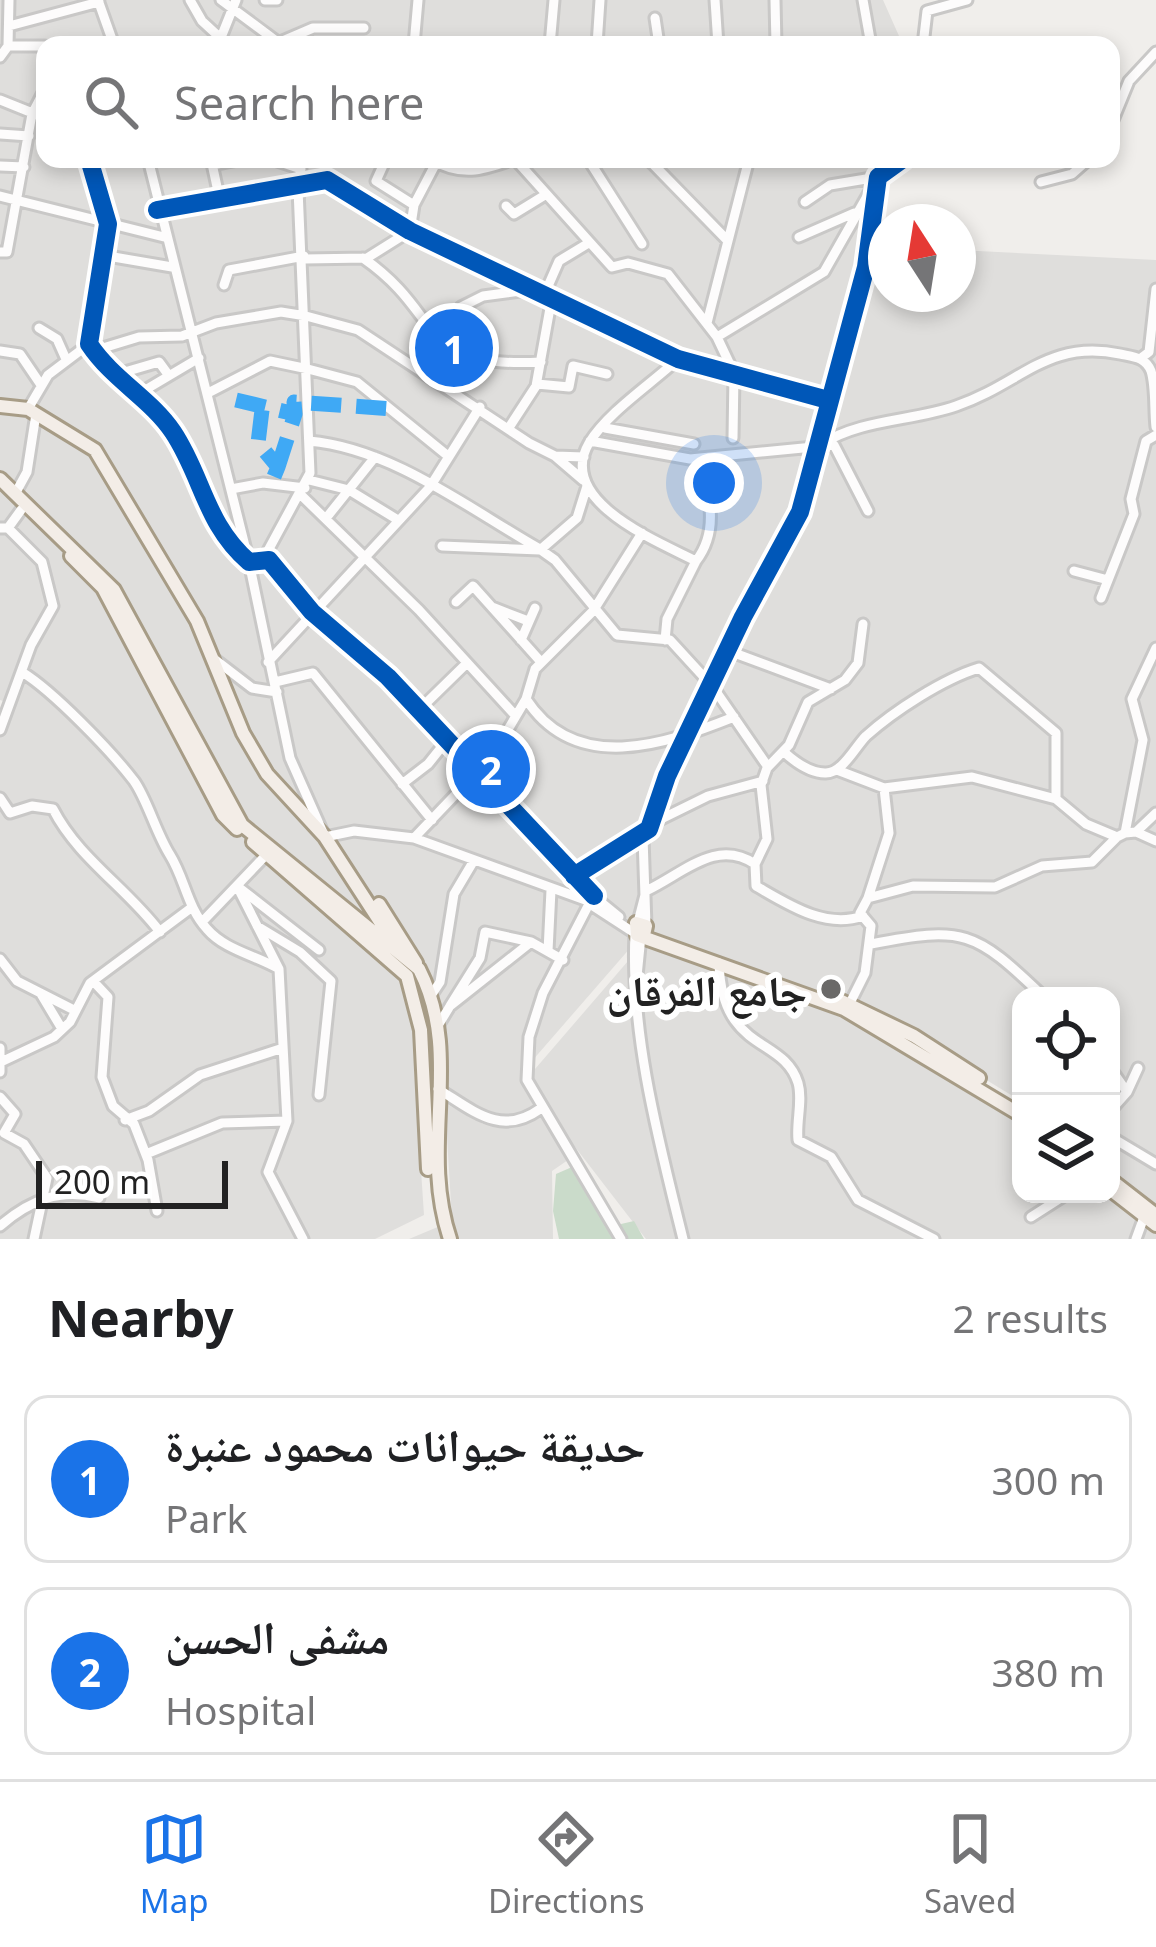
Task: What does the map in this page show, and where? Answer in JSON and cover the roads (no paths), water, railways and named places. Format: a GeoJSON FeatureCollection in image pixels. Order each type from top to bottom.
{"type":"FeatureCollection","features":[{"type":"Feature","properties":{"kind":"main road"},"geometry":{"type":"LineString","coordinates":[[0,406],[32,411],[95,450],[213,658],[243,733],[267,774],[394,924],[413,973],[430,1189],[446,1239]]}},
{"type":"Feature","properties":{"kind":"main road"},"geometry":{"type":"LineString","coordinates":[[0,479],[21,510],[103,588],[223,815],[413,973]]}},
{"type":"Feature","properties":{"kind":"main road"},"geometry":{"type":"LineString","coordinates":[[7,492],[114,590],[242,825],[396,951]]}},
{"type":"Feature","properties":{"kind":"main road"},"geometry":{"type":"LineString","coordinates":[[344,862],[396,951],[432,994],[439,1024],[435,1161],[446,1239]]}},
{"type":"Feature","properties":{"kind":"main road"},"geometry":{"type":"LineString","coordinates":[[640,930],[844,1009],[1012,1110]]}},
{"type":"Feature","properties":{"kind":"main road"},"geometry":{"type":"LineString","coordinates":[[640,930],[850,1003],[914,1036],[1012,1098]]}},
{"type":"Feature","properties":{"kind":"main road"},"geometry":{"type":"LineString","coordinates":[[421,1030],[439,1024]]}},
{"type":"Feature","properties":{"kind":"main road"},"geometry":{"type":"LineString","coordinates":[[1120,1189],[1152,1219]]}},
{"type":"Feature","properties":{"kind":"main road"},"geometry":{"type":"LineString","coordinates":[[1120,1196],[1152,1219]]}},
{"type":"Feature","properties":{"kind":"street"},"geometry":{"type":"LineString","coordinates":[[0,57],[8,46],[9,0]]}},
{"type":"Feature","properties":{"kind":"street"},"geometry":{"type":"LineString","coordinates":[[190,0],[217,36]]}},
{"type":"Feature","properties":{"kind":"street"},"geometry":{"type":"LineString","coordinates":[[266,0],[277,0]]}},
{"type":"Feature","properties":{"kind":"street"},"geometry":{"type":"LineString","coordinates":[[415,36],[418,0]]}},
{"type":"Feature","properties":{"kind":"street"},"geometry":{"type":"LineString","coordinates":[[551,36],[554,0]]}},
{"type":"Feature","properties":{"kind":"street"},"geometry":{"type":"LineString","coordinates":[[598,36],[600,0]]}},
{"type":"Feature","properties":{"kind":"street"},"geometry":{"type":"LineString","coordinates":[[715,0],[717,36]]}},
{"type":"Feature","properties":{"kind":"street"},"geometry":{"type":"LineString","coordinates":[[775,0],[776,36]]}},
{"type":"Feature","properties":{"kind":"street"},"geometry":{"type":"LineString","coordinates":[[863,0],[869,36]]}},
{"type":"Feature","properties":{"kind":"street"},"geometry":{"type":"LineString","coordinates":[[924,36],[927,11],[967,0]]}},
{"type":"Feature","properties":{"kind":"street"},"geometry":{"type":"LineString","coordinates":[[9,26],[99,1],[112,36]]}},
{"type":"Feature","properties":{"kind":"street"},"geometry":{"type":"LineString","coordinates":[[223,36],[229,2],[270,36]]}},
{"type":"Feature","properties":{"kind":"street"},"geometry":{"type":"LineString","coordinates":[[655,18],[658,36]]}},
{"type":"Feature","properties":{"kind":"street"},"geometry":{"type":"LineString","coordinates":[[296,36],[313,28],[364,28]]}},
{"type":"Feature","properties":{"kind":"street"},"geometry":{"type":"LineString","coordinates":[[8,46],[36,46]]}},
{"type":"Feature","properties":{"kind":"street"},"geometry":{"type":"LineString","coordinates":[[1120,103],[1129,81],[1156,52]]}},
{"type":"Feature","properties":{"kind":"street"},"geometry":{"type":"LineString","coordinates":[[0,100],[36,115]]}},
{"type":"Feature","properties":{"kind":"street"},"geometry":{"type":"LineString","coordinates":[[0,252],[8,252],[36,106]]}},
{"type":"Feature","properties":{"kind":"street"},"geometry":{"type":"LineString","coordinates":[[0,134],[29,136]]}},
{"type":"Feature","properties":{"kind":"street"},"geometry":{"type":"LineString","coordinates":[[0,166],[24,167]]}},
{"type":"Feature","properties":{"kind":"street"},"geometry":{"type":"LineString","coordinates":[[92,168],[108,224],[91,348],[110,376],[170,427],[197,490],[231,546],[249,562]]}},
{"type":"Feature","properties":{"kind":"street"},"geometry":{"type":"LineString","coordinates":[[150,168],[232,489],[290,758],[325,837],[354,831],[414,838],[550,890],[592,901],[640,930]]}},
{"type":"Feature","properties":{"kind":"street"},"geometry":{"type":"LineString","coordinates":[[213,168],[219,196]]}},
{"type":"Feature","properties":{"kind":"street"},"geometry":{"type":"LineString","coordinates":[[249,562],[264,558],[305,488],[308,369],[301,168]]}},
{"type":"Feature","properties":{"kind":"street"},"geometry":{"type":"LineString","coordinates":[[382,168],[376,182],[414,205]]}},
{"type":"Feature","properties":{"kind":"street"},"geometry":{"type":"LineString","coordinates":[[410,231],[414,205],[430,168]]}},
{"type":"Feature","properties":{"kind":"street"},"geometry":{"type":"LineString","coordinates":[[458,168],[476,173],[490,168]]}},
{"type":"Feature","properties":{"kind":"street"},"geometry":{"type":"LineString","coordinates":[[476,173],[477,168]]}},
{"type":"Feature","properties":{"kind":"street"},"geometry":{"type":"LineString","coordinates":[[522,168],[612,267],[628,263],[668,274],[717,337],[734,378],[733,438]]}},
{"type":"Feature","properties":{"kind":"street"},"geometry":{"type":"LineString","coordinates":[[595,168],[642,244]]}},
{"type":"Feature","properties":{"kind":"street"},"geometry":{"type":"LineString","coordinates":[[657,168],[728,241]]}},
{"type":"Feature","properties":{"kind":"street"},"geometry":{"type":"LineString","coordinates":[[706,323],[746,168]]}},
{"type":"Feature","properties":{"kind":"street"},"geometry":{"type":"LineString","coordinates":[[574,876],[643,836],[651,824],[688,734],[800,512],[866,267],[879,168]]}},
{"type":"Feature","properties":{"kind":"street"},"geometry":{"type":"LineString","coordinates":[[717,337],[824,272],[854,213],[878,177],[890,168]]}},
{"type":"Feature","properties":{"kind":"street"},"geometry":{"type":"LineString","coordinates":[[1041,182],[1079,168]]}},
{"type":"Feature","properties":{"kind":"street"},"geometry":{"type":"LineString","coordinates":[[805,202],[830,185],[878,177]]}},
{"type":"Feature","properties":{"kind":"street"},"geometry":{"type":"LineString","coordinates":[[158,210],[219,196],[298,189],[327,180],[410,231],[678,359],[828,400]]}},
{"type":"Feature","properties":{"kind":"street"},"geometry":{"type":"LineString","coordinates":[[0,196],[164,237]]}},
{"type":"Feature","properties":{"kind":"street"},"geometry":{"type":"LineString","coordinates":[[506,206],[514,214],[545,196]]}},
{"type":"Feature","properties":{"kind":"street"},"geometry":{"type":"LineString","coordinates":[[799,237],[854,213]]}},
{"type":"Feature","properties":{"kind":"street"},"geometry":{"type":"LineString","coordinates":[[224,285],[229,269],[304,258],[363,258],[410,231]]}},
{"type":"Feature","properties":{"kind":"street"},"geometry":{"type":"LineString","coordinates":[[510,426],[537,384],[544,293],[559,261],[587,244]]}},
{"type":"Feature","properties":{"kind":"street"},"geometry":{"type":"LineString","coordinates":[[102,255],[172,267]]}},
{"type":"Feature","properties":{"kind":"street"},"geometry":{"type":"LineString","coordinates":[[363,258],[387,274],[449,351],[500,364],[541,362]]}},
{"type":"Feature","properties":{"kind":"street"},"geometry":{"type":"LineString","coordinates":[[1141,358],[1153,347],[1156,289]]}},
{"type":"Feature","properties":{"kind":"street"},"geometry":{"type":"LineString","coordinates":[[461,307],[483,296],[544,293]]}},
{"type":"Feature","properties":{"kind":"street"},"geometry":{"type":"LineString","coordinates":[[7,492],[27,472],[32,411],[41,385],[65,357],[140,337],[191,333],[216,323],[281,312],[358,330],[555,457],[622,524],[696,561]]}},
{"type":"Feature","properties":{"kind":"street"},"geometry":{"type":"LineString","coordinates":[[39,328],[57,339],[65,357]]}},
{"type":"Feature","properties":{"kind":"street"},"geometry":{"type":"LineString","coordinates":[[590,441],[699,459],[822,444],[861,427],[927,416],[988,395],[1066,350],[1096,349],[1141,358],[1151,371],[1156,431],[1146,441],[1130,499],[1134,514],[1101,598]]}},
{"type":"Feature","properties":{"kind":"street"},"geometry":{"type":"LineString","coordinates":[[0,351],[20,354],[41,385]]}},
{"type":"Feature","properties":{"kind":"street"},"geometry":{"type":"LineString","coordinates":[[136,396],[167,373],[199,358]]}},
{"type":"Feature","properties":{"kind":"street"},"geometry":{"type":"LineString","coordinates":[[442,546],[541,550],[577,518],[590,441],[678,359]]}},
{"type":"Feature","properties":{"kind":"street"},"geometry":{"type":"LineString","coordinates":[[208,393],[270,361],[357,382],[448,457]]}},
{"type":"Feature","properties":{"kind":"street"},"geometry":{"type":"LineString","coordinates":[[110,376],[159,362],[167,373]]}},
{"type":"Feature","properties":{"kind":"street"},"geometry":{"type":"LineString","coordinates":[[537,384],[568,387],[573,366],[607,374]]}},
{"type":"Feature","properties":{"kind":"street"},"geometry":{"type":"LineString","coordinates":[[268,662],[430,487],[479,407]]}},
{"type":"Feature","properties":{"kind":"street"},"geometry":{"type":"LineString","coordinates":[[605,428],[694,444]]}},
{"type":"Feature","properties":{"kind":"street"},"geometry":{"type":"LineString","coordinates":[[309,441],[343,444],[375,457],[541,550],[555,560],[593,611],[617,634],[665,640],[713,687],[768,767]]}},
{"type":"Feature","properties":{"kind":"street"},"geometry":{"type":"LineString","coordinates":[[822,444],[833,446],[868,511]]}},
{"type":"Feature","properties":{"kind":"street"},"geometry":{"type":"LineString","coordinates":[[327,517],[375,457]]}},
{"type":"Feature","properties":{"kind":"street"},"geometry":{"type":"LineString","coordinates":[[555,457],[584,457]]}},
{"type":"Feature","properties":{"kind":"street"},"geometry":{"type":"LineString","coordinates":[[665,640],[667,619],[707,547],[711,525],[699,459]]}},
{"type":"Feature","properties":{"kind":"street"},"geometry":{"type":"LineString","coordinates":[[232,489],[263,483],[349,490],[398,520]]}},
{"type":"Feature","properties":{"kind":"street"},"geometry":{"type":"LineString","coordinates":[[305,488],[514,714]]}},
{"type":"Feature","properties":{"kind":"street"},"geometry":{"type":"LineString","coordinates":[[0,730],[53,606],[42,562],[4,528],[21,510]]}},
{"type":"Feature","properties":{"kind":"street"},"geometry":{"type":"LineString","coordinates":[[414,838],[500,743],[542,662],[593,611],[642,533]]}},
{"type":"Feature","properties":{"kind":"street"},"geometry":{"type":"LineString","coordinates":[[264,558],[312,613],[420,709],[592,901]]}},
{"type":"Feature","properties":{"kind":"street"},"geometry":{"type":"LineString","coordinates":[[1074,571],[1108,580]]}},
{"type":"Feature","properties":{"kind":"street"},"geometry":{"type":"LineString","coordinates":[[456,602],[473,586],[542,662]]}},
{"type":"Feature","properties":{"kind":"street"},"geometry":{"type":"LineString","coordinates":[[492,607],[528,621]]}},
{"type":"Feature","properties":{"kind":"street"},"geometry":{"type":"LineString","coordinates":[[520,640],[535,608]]}},
{"type":"Feature","properties":{"kind":"street"},"geometry":{"type":"LineString","coordinates":[[862,916],[842,923],[808,914],[756,886],[755,864],[767,839],[763,781],[768,767],[784,752],[808,702],[831,689],[858,662],[863,624]]}},
{"type":"Feature","properties":{"kind":"street"},"geometry":{"type":"LineString","coordinates":[[1126,834],[1143,740],[1132,699],[1156,648]]}},
{"type":"Feature","properties":{"kind":"street"},"geometry":{"type":"LineString","coordinates":[[729,650],[831,689]]}},
{"type":"Feature","properties":{"kind":"street"},"geometry":{"type":"LineString","coordinates":[[213,658],[251,688],[276,687],[314,673],[432,820]]}},
{"type":"Feature","properties":{"kind":"street"},"geometry":{"type":"LineString","coordinates":[[420,709],[464,665]]}},
{"type":"Feature","properties":{"kind":"street"},"geometry":{"type":"LineString","coordinates":[[837,770],[868,734],[952,676],[979,668],[1056,733],[1056,800]]}},
{"type":"Feature","properties":{"kind":"street"},"geometry":{"type":"LineString","coordinates":[[22,672],[38,682],[136,784],[191,908],[202,922],[228,947],[279,969]]}},
{"type":"Feature","properties":{"kind":"street"},"geometry":{"type":"LineString","coordinates":[[526,699],[542,725],[606,749],[688,734],[734,717]]}},
{"type":"Feature","properties":{"kind":"street"},"geometry":{"type":"LineString","coordinates":[[402,784],[428,764],[448,739]]}},
{"type":"Feature","properties":{"kind":"street"},"geometry":{"type":"LineString","coordinates":[[784,752],[805,767],[825,773],[837,770],[884,788],[982,778],[1056,800],[1086,824],[1156,841]]}},
{"type":"Feature","properties":{"kind":"street"},"geometry":{"type":"LineString","coordinates":[[651,824],[709,796],[763,781]]}},
{"type":"Feature","properties":{"kind":"street"},"geometry":{"type":"LineString","coordinates":[[862,916],[889,833],[884,788]]}},
{"type":"Feature","properties":{"kind":"street"},"geometry":{"type":"LineString","coordinates":[[0,798],[10,813],[32,806],[53,809],[65,834],[138,902],[160,932]]}},
{"type":"Feature","properties":{"kind":"street"},"geometry":{"type":"LineString","coordinates":[[868,898],[913,886],[1005,885],[1042,866],[1092,862],[1156,814]]}},
{"type":"Feature","properties":{"kind":"street"},"geometry":{"type":"LineString","coordinates":[[643,836],[646,891],[637,976],[656,1126],[683,1239]]}},
{"type":"Feature","properties":{"kind":"street"},"geometry":{"type":"LineString","coordinates":[[646,891],[720,852],[737,852],[755,864]]}},
{"type":"Feature","properties":{"kind":"street"},"geometry":{"type":"LineString","coordinates":[[202,922],[267,854]]}},
{"type":"Feature","properties":{"kind":"street"},"geometry":{"type":"LineString","coordinates":[[432,994],[440,982],[454,894],[473,862]]}},
{"type":"Feature","properties":{"kind":"street"},"geometry":{"type":"LineString","coordinates":[[237,886],[279,969],[287,1121],[268,1172],[303,1239]]}},
{"type":"Feature","properties":{"kind":"street"},"geometry":{"type":"LineString","coordinates":[[237,886],[319,950]]}},
{"type":"Feature","properties":{"kind":"street"},"geometry":{"type":"LineString","coordinates":[[548,951],[550,890]]}},
{"type":"Feature","properties":{"kind":"street"},"geometry":{"type":"LineString","coordinates":[[592,901],[543,993],[529,1036],[527,1080],[620,1239]]}},
{"type":"Feature","properties":{"kind":"street"},"geometry":{"type":"LineString","coordinates":[[0,1048],[2,1067],[62,1029],[92,981],[191,908]]}},
{"type":"Feature","properties":{"kind":"street"},"geometry":{"type":"LineString","coordinates":[[850,1003],[865,974],[871,944],[871,926],[862,916]]}},
{"type":"Feature","properties":{"kind":"street"},"geometry":{"type":"LineString","coordinates":[[257,926],[300,952],[331,981],[320,1095]]}},
{"type":"Feature","properties":{"kind":"street"},"geometry":{"type":"LineString","coordinates":[[439,1024],[480,958],[484,932],[531,943],[563,960]]}},
{"type":"Feature","properties":{"kind":"street"},"geometry":{"type":"LineString","coordinates":[[871,944],[928,933],[966,935],[1000,955],[1034,987]]}},
{"type":"Feature","properties":{"kind":"street"},"geometry":{"type":"LineString","coordinates":[[450,1006],[531,943]]}},
{"type":"Feature","properties":{"kind":"street"},"geometry":{"type":"LineString","coordinates":[[0,959],[17,981],[74,1010]]}},
{"type":"Feature","properties":{"kind":"street"},"geometry":{"type":"LineString","coordinates":[[719,963],[725,1004],[743,1035],[781,1060],[797,1081],[798,1140],[831,1157],[858,1200],[934,1239]]}},
{"type":"Feature","properties":{"kind":"street"},"geometry":{"type":"LineString","coordinates":[[92,981],[108,997],[102,1077],[125,1120],[134,1124],[146,1154],[157,1211]]}},
{"type":"Feature","properties":{"kind":"street"},"geometry":{"type":"LineString","coordinates":[[41,994],[62,1029]]}},
{"type":"Feature","properties":{"kind":"street"},"geometry":{"type":"LineString","coordinates":[[125,1120],[149,1112],[200,1075],[280,1049]]}},
{"type":"Feature","properties":{"kind":"street"},"geometry":{"type":"LineString","coordinates":[[1120,1100],[1138,1068]]}},
{"type":"Feature","properties":{"kind":"street"},"geometry":{"type":"LineString","coordinates":[[423,1079],[502,1124],[519,1123],[540,1109]]}},
{"type":"Feature","properties":{"kind":"street"},"geometry":{"type":"LineString","coordinates":[[1120,1082],[1127,1092]]}},
{"type":"Feature","properties":{"kind":"street"},"geometry":{"type":"LineString","coordinates":[[0,1097],[15,1114],[4,1133],[24,1144],[45,1172],[34,1239]]}},
{"type":"Feature","properties":{"kind":"street"},"geometry":{"type":"LineString","coordinates":[[146,1154],[222,1123],[287,1121]]}},
{"type":"Feature","properties":{"kind":"street"},"geometry":{"type":"LineString","coordinates":[[1120,1142],[1156,1164]]}},
{"type":"Feature","properties":{"kind":"street"},"geometry":{"type":"LineString","coordinates":[[0,1226],[39,1200],[68,1192],[99,1198]]}},
{"type":"Feature","properties":{"kind":"street"},"geometry":{"type":"LineString","coordinates":[[1031,1217],[1053,1203]]}},
{"type":"Feature","properties":{"kind":"street"},"geometry":{"type":"LineString","coordinates":[[1136,1239],[1152,1219]]}},
{"type":"Feature","properties":{"kind":"place","name":"حديقة حيوانات محمود عنبرة"},"geometry":{"type":"Point","coordinates":[454,348]}},
{"type":"Feature","properties":{"kind":"place","name":"مشفى الحسن"},"geometry":{"type":"Point","coordinates":[491,769]}},
{"type":"Feature","properties":{"kind":"place","name":"جامع الفرقان"},"geometry":{"type":"Point","coordinates":[831,989]}}]}
